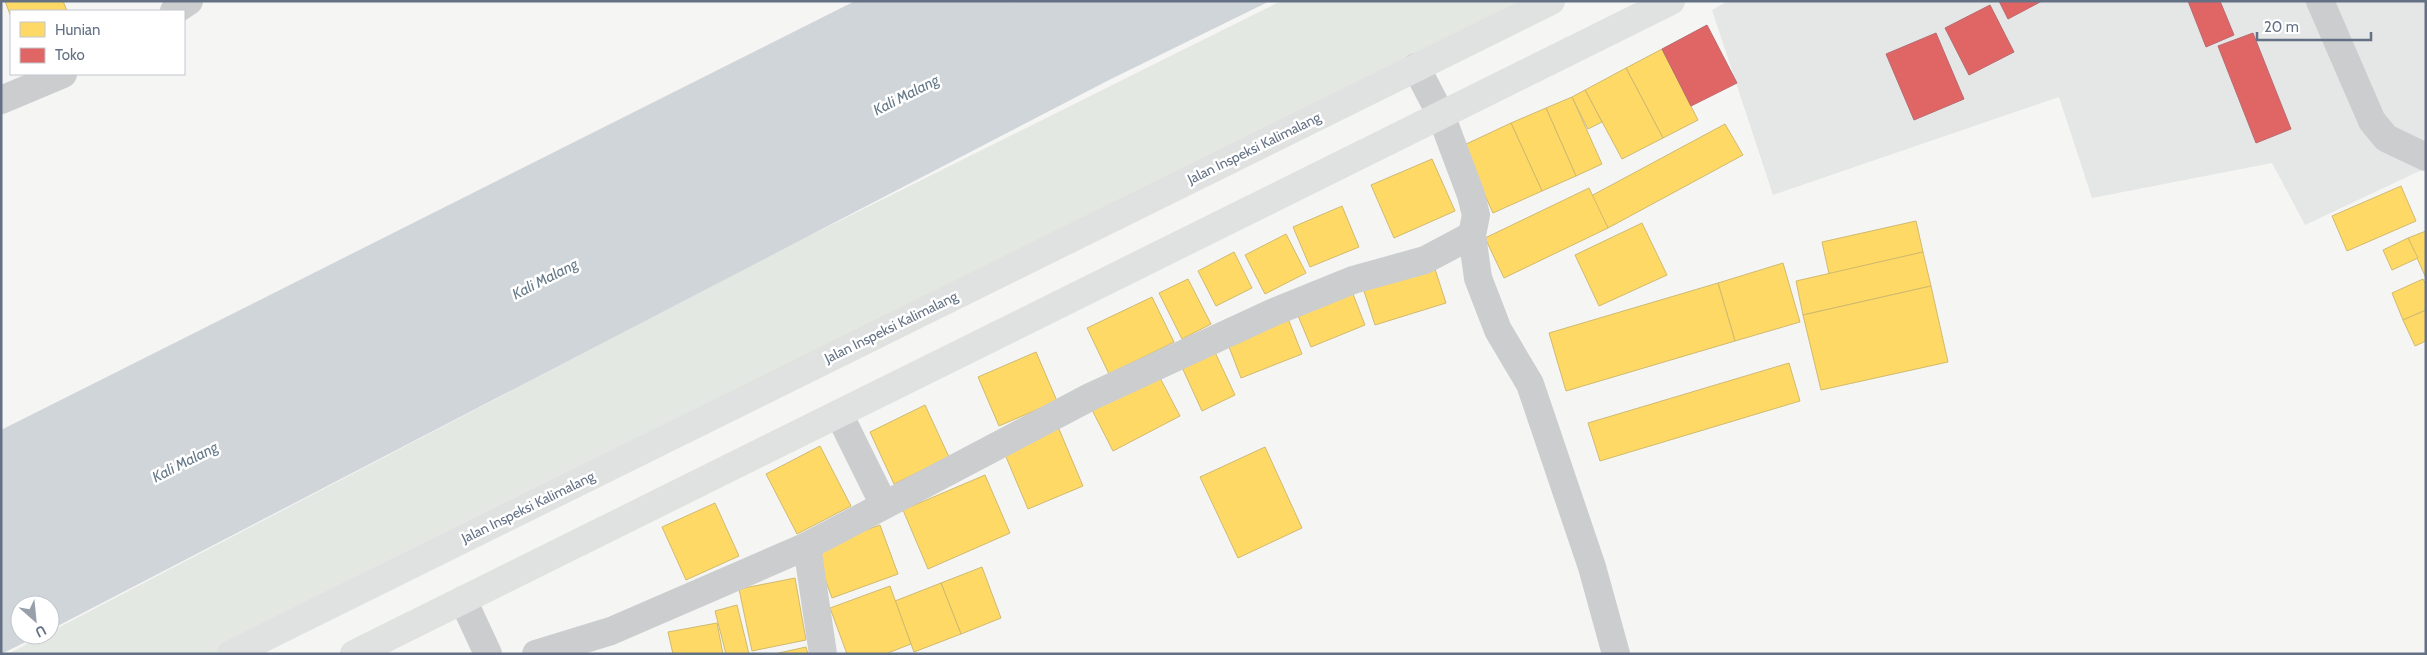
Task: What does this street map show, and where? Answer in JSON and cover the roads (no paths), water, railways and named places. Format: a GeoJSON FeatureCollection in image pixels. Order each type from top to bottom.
{"type":"FeatureCollection","features":[{"type":"Feature","properties":{"kind":"main road","name":"Jalan Inspeksi Kalimalang"},"geometry":{"type":"LineString","coordinates":[[231,654],[1551,1]]}},
{"type":"Feature","properties":{"kind":"main road"},"geometry":{"type":"LineString","coordinates":[[354,654],[1671,1]]}},
{"type":"Feature","properties":{"kind":"street"},"geometry":{"type":"LineString","coordinates":[[176,10],[189,1]]}},
{"type":"Feature","properties":{"kind":"street"},"geometry":{"type":"LineString","coordinates":[[2320,1],[2372,121],[2386,138],[2426,157]]}},
{"type":"Feature","properties":{"kind":"street"},"geometry":{"type":"LineString","coordinates":[[1416,67],[1441,115],[1476,215],[1472,235],[1478,278],[1498,330],[1530,384],[1592,567],[1616,654]]}},
{"type":"Feature","properties":{"kind":"street"},"geometry":{"type":"LineString","coordinates":[[1,100],[61,75]]}},
{"type":"Feature","properties":{"kind":"street"},"geometry":{"type":"LineString","coordinates":[[536,654],[611,631],[806,546],[1090,397],[1274,312],[1353,280],[1425,260],[1472,235]]}},
{"type":"Feature","properties":{"kind":"street"},"geometry":{"type":"LineString","coordinates":[[839,414],[884,505]]}},
{"type":"Feature","properties":{"kind":"street"},"geometry":{"type":"LineString","coordinates":[[806,546],[823,654]]}},
{"type":"Feature","properties":{"kind":"street"},"geometry":{"type":"LineString","coordinates":[[463,600],[488,654]]}},
{"type":"Feature","properties":{"kind":"water"},"geometry":{"type":"Polygon","coordinates":[[[855,1],[1270,1],[1109,80],[60,625],[60,595],[10,595],[10,645],[19,645],[1,654],[1,430],[855,1]]]}},
{"type":"Feature","properties":{"kind":"waterway","name":"Kali Malang"},"geometry":{"type":"LineString","coordinates":[[1,556],[1090,1]]}}]}
